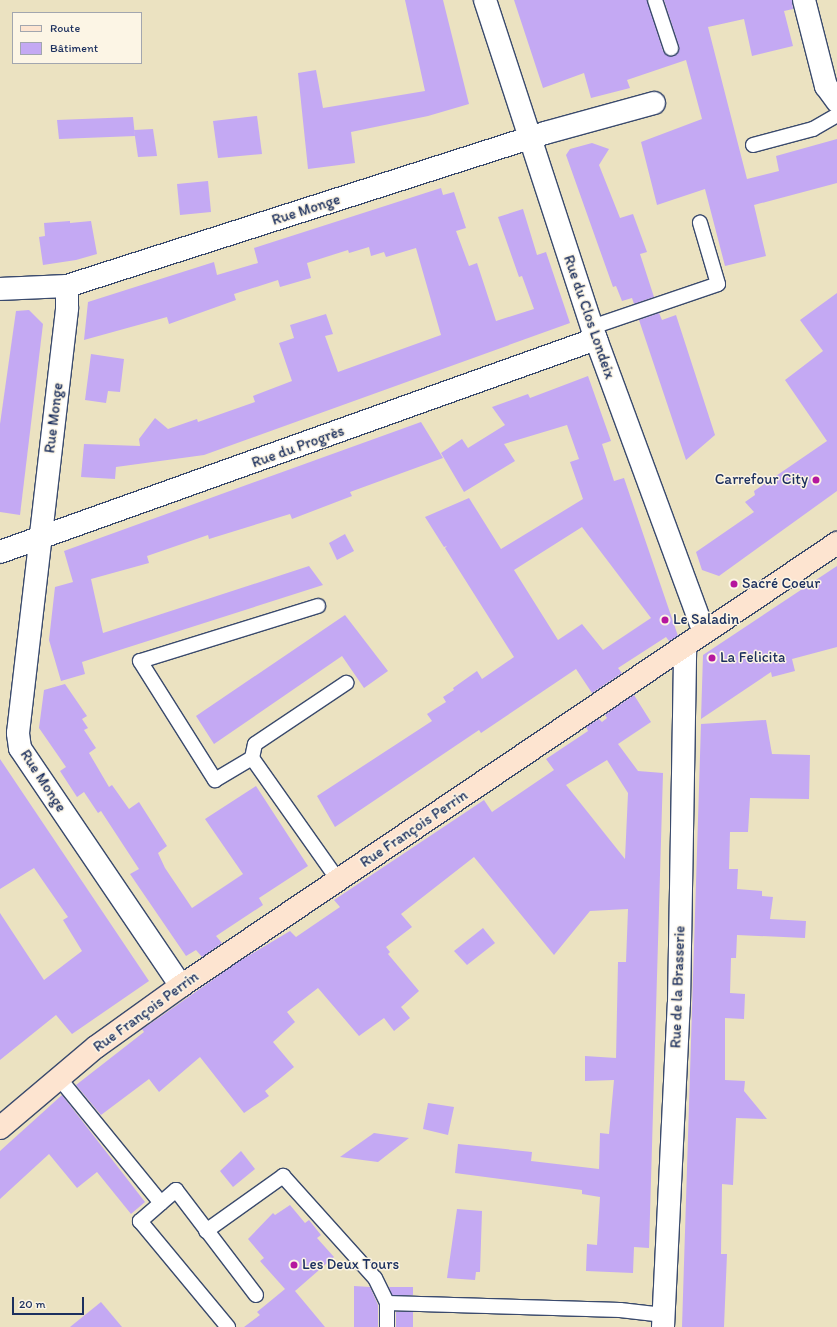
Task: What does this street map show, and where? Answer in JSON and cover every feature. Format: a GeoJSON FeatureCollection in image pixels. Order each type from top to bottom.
{"type":"FeatureCollection","features":[{"type":"Feature","properties":{"kind":"main road","name":"Rue François Perrin"},"geometry":{"type":"LineString","coordinates":[[0,1128],[96,1047],[181,986],[837,543]]}},
{"type":"Feature","properties":{"kind":"street","name":"Rue du Clos Londeix"},"geometry":{"type":"LineString","coordinates":[[485,0],[594,333],[704,632]]}},
{"type":"Feature","properties":{"kind":"street"},"geometry":{"type":"LineString","coordinates":[[804,0],[826,86],[837,101]]}},
{"type":"Feature","properties":{"kind":"street","name":"Rue Monge"},"geometry":{"type":"LineString","coordinates":[[181,986],[20,748],[18,733],[66,308],[67,286],[530,138],[654,103]]}},
{"type":"Feature","properties":{"kind":"street"},"geometry":{"type":"LineString","coordinates":[[0,290],[67,286]]}},
{"type":"Feature","properties":{"kind":"street","name":"Rue du Progrès"},"geometry":{"type":"LineString","coordinates":[[0,552],[40,540],[594,333]]}},
{"type":"Feature","properties":{"kind":"street","name":"Rue de la Brasserie"},"geometry":{"type":"LineString","coordinates":[[664,1321],[678,1003],[685,646]]}},
{"type":"Feature","properties":{"kind":"lane"},"geometry":{"type":"LineString","coordinates":[[655,0],[671,48]]}},
{"type":"Feature","properties":{"kind":"lane"},"geometry":{"type":"LineString","coordinates":[[753,145],[812,129],[837,115]]}},
{"type":"Feature","properties":{"kind":"lane"},"geometry":{"type":"LineString","coordinates":[[594,333],[718,284],[700,223]]}},
{"type":"Feature","properties":{"kind":"lane"},"geometry":{"type":"LineString","coordinates":[[318,606],[140,661],[215,780],[252,758],[255,744],[346,683]]}},
{"type":"Feature","properties":{"kind":"lane"},"geometry":{"type":"LineString","coordinates":[[252,758],[338,880]]}},
{"type":"Feature","properties":{"kind":"lane"},"geometry":{"type":"LineString","coordinates":[[59,1078],[162,1204]]}},
{"type":"Feature","properties":{"kind":"lane"},"geometry":{"type":"LineString","coordinates":[[206,1231],[283,1176],[375,1278],[387,1303],[387,1327]]}},
{"type":"Feature","properties":{"kind":"lane"},"geometry":{"type":"LineString","coordinates":[[228,1327],[140,1221],[162,1204],[176,1190],[256,1295]]}},
{"type":"Feature","properties":{"kind":"lane"},"geometry":{"type":"LineString","coordinates":[[387,1303],[620,1310],[664,1321]]}},
{"type":"Feature","properties":{"kind":"building"},"geometry":{"type":"Polygon","coordinates":[[[405,0],[443,0],[469,104],[428,116],[351,132],[355,163],[308,169],[298,73],[316,70],[323,108],[425,91],[405,0]]]}},
{"type":"Feature","properties":{"kind":"building"},"geometry":{"type":"Polygon","coordinates":[[[514,0],[647,0],[663,51],[670,56],[678,53],[679,46],[664,0],[792,0],[793,9],[784,11],[793,46],[752,56],[744,19],[708,27],[747,179],[779,171],[776,156],[837,139],[837,183],[754,205],[766,256],[725,266],[705,189],[657,205],[641,142],[702,119],[686,60],[627,80],[630,88],[591,98],[584,73],[543,88],[514,0]]]}},
{"type":"Feature","properties":{"kind":"building"},"geometry":{"type":"Polygon","coordinates":[[[257,116],[262,154],[218,158],[213,121],[257,116]]]}},
{"type":"Feature","properties":{"kind":"building"},"geometry":{"type":"Polygon","coordinates":[[[133,117],[135,136],[59,139],[57,120],[133,117]]]}},
{"type":"Feature","properties":{"kind":"building"},"geometry":{"type":"Polygon","coordinates":[[[153,129],[157,156],[138,157],[134,130],[153,129]]]}},
{"type":"Feature","properties":{"kind":"building"},"geometry":{"type":"Polygon","coordinates":[[[592,143],[609,149],[599,165],[620,218],[633,214],[647,252],[640,254],[654,297],[634,304],[632,298],[622,301],[616,286],[613,287],[566,155],[570,149],[592,143]]]}},
{"type":"Feature","properties":{"kind":"building"},"geometry":{"type":"Polygon","coordinates":[[[208,181],[211,212],[180,215],[177,184],[208,181]]]}},
{"type":"Feature","properties":{"kind":"building"},"geometry":{"type":"Polygon","coordinates":[[[441,188],[443,195],[454,192],[466,228],[456,231],[469,266],[477,263],[496,321],[534,309],[522,276],[519,277],[498,217],[523,209],[537,255],[546,252],[570,323],[204,455],[116,467],[115,479],[81,477],[84,444],[140,446],[139,439],[155,418],[168,429],[197,419],[198,422],[255,402],[253,396],[292,381],[279,343],[294,338],[290,325],[326,314],[333,334],[325,336],[338,372],[441,335],[416,248],[386,257],[384,252],[371,256],[369,247],[349,253],[348,250],[307,263],[311,278],[280,287],[278,280],[234,294],[236,300],[169,324],[167,317],[84,340],[88,302],[214,262],[217,275],[258,263],[254,248],[441,188]]]}},
{"type":"Feature","properties":{"kind":"building"},"geometry":{"type":"Polygon","coordinates":[[[70,221],[70,223],[91,221],[97,254],[76,260],[43,265],[39,237],[45,236],[44,223],[70,221]]]}},
{"type":"Feature","properties":{"kind":"building"},"geometry":{"type":"Polygon","coordinates":[[[837,293],[837,491],[719,576],[702,570],[696,552],[754,512],[745,502],[755,495],[754,491],[827,441],[785,380],[823,351],[800,320],[837,293]]]}},
{"type":"Feature","properties":{"kind":"building"},"geometry":{"type":"Polygon","coordinates":[[[29,310],[43,324],[20,515],[0,512],[0,424],[16,311],[29,310]]]}},
{"type":"Feature","properties":{"kind":"building"},"geometry":{"type":"Polygon","coordinates":[[[659,313],[662,320],[676,315],[715,435],[686,460],[639,320],[659,313]]]}},
{"type":"Feature","properties":{"kind":"building"},"geometry":{"type":"Polygon","coordinates":[[[91,354],[124,359],[120,392],[108,391],[106,403],[85,400],[91,354]]]}},
{"type":"Feature","properties":{"kind":"building"},"geometry":{"type":"Polygon","coordinates":[[[588,376],[611,441],[602,444],[614,481],[624,478],[678,636],[669,641],[666,637],[618,668],[622,673],[592,693],[576,669],[481,733],[479,730],[335,827],[317,796],[432,721],[427,714],[446,702],[443,697],[477,671],[482,679],[514,657],[445,548],[447,546],[444,547],[425,517],[469,498],[501,549],[583,499],[570,462],[579,459],[567,425],[504,444],[515,461],[464,492],[441,453],[462,439],[468,448],[505,425],[492,407],[528,394],[530,398],[588,376]],[[582,527],[514,570],[558,640],[582,624],[603,650],[651,618],[582,527]]]}},
{"type":"Feature","properties":{"kind":"building"},"geometry":{"type":"Polygon","coordinates":[[[421,422],[443,458],[350,492],[352,496],[292,519],[290,514],[209,539],[208,535],[147,556],[149,563],[91,579],[103,633],[309,566],[323,585],[82,662],[85,674],[61,681],[49,640],[55,587],[73,582],[64,551],[421,422]]]}},
{"type":"Feature","properties":{"kind":"building"},"geometry":{"type":"Polygon","coordinates":[[[345,534],[354,551],[337,560],[329,543],[345,534]]]}},
{"type":"Feature","properties":{"kind":"building"},"geometry":{"type":"Polygon","coordinates":[[[837,566],[837,647],[792,659],[795,671],[772,677],[771,672],[701,719],[703,655],[837,566]]]}},
{"type":"Feature","properties":{"kind":"building"},"geometry":{"type":"Polygon","coordinates":[[[345,615],[388,671],[364,688],[342,656],[214,744],[196,716],[345,615]]]}},
{"type":"Feature","properties":{"kind":"building"},"geometry":{"type":"Polygon","coordinates":[[[65,684],[87,716],[82,719],[88,728],[84,730],[96,748],[89,753],[109,787],[112,785],[129,809],[139,802],[167,846],[158,853],[165,868],[192,908],[243,874],[205,819],[256,786],[308,866],[259,898],[263,905],[216,936],[222,943],[202,957],[196,950],[186,956],[130,874],[139,869],[101,811],[98,813],[84,792],[77,797],[60,771],[66,767],[39,728],[44,690],[65,684]]]}},
{"type":"Feature","properties":{"kind":"building"},"geometry":{"type":"Polygon","coordinates":[[[634,695],[651,722],[618,744],[638,771],[663,773],[649,1248],[634,1247],[633,1273],[586,1271],[587,1244],[597,1245],[600,1197],[582,1194],[582,1190],[455,1173],[458,1144],[532,1152],[531,1161],[599,1169],[600,1133],[609,1134],[614,1080],[585,1081],[585,1056],[616,1058],[618,962],[626,962],[628,909],[590,911],[554,955],[474,857],[401,914],[412,927],[386,947],[390,952],[388,954],[419,991],[401,1007],[410,1018],[394,1031],[384,1018],[359,1036],[318,988],[287,1012],[295,1022],[273,1042],[294,1067],[265,1091],[269,1096],[244,1113],[200,1057],[159,1092],[149,1079],[101,1115],[76,1085],[144,1032],[142,1029],[238,962],[290,931],[296,937],[340,907],[334,900],[484,800],[492,812],[554,770],[546,759],[588,731],[586,727],[599,719],[602,722],[607,718],[605,715],[634,695]],[[607,760],[566,785],[625,859],[628,793],[607,760]]]}},
{"type":"Feature","properties":{"kind":"building"},"geometry":{"type":"Polygon","coordinates":[[[766,720],[772,754],[810,755],[809,799],[750,798],[748,832],[730,832],[729,869],[738,869],[737,889],[762,891],[762,896],[773,897],[770,919],[806,921],[805,938],[737,935],[736,958],[731,958],[730,993],[745,994],[744,1019],[725,1018],[725,1080],[745,1081],[744,1091],[767,1119],[736,1118],[733,1185],[722,1184],[721,1254],[727,1254],[724,1327],[682,1327],[701,724],[766,720]]]}},
{"type":"Feature","properties":{"kind":"building"},"geometry":{"type":"Polygon","coordinates":[[[0,759],[149,981],[72,1034],[56,1015],[0,1060],[0,913],[44,980],[82,951],[63,920],[68,917],[34,868],[0,889],[0,759]]]}},
{"type":"Feature","properties":{"kind":"building"},"geometry":{"type":"Polygon","coordinates":[[[483,928],[495,943],[467,965],[454,951],[483,928]]]}},
{"type":"Feature","properties":{"kind":"building"},"geometry":{"type":"Polygon","coordinates":[[[62,1095],[145,1202],[131,1214],[97,1172],[77,1188],[49,1154],[0,1199],[0,1151],[62,1095]]]}},
{"type":"Feature","properties":{"kind":"building"},"geometry":{"type":"Polygon","coordinates":[[[428,1103],[454,1107],[448,1135],[423,1129],[428,1103]]]}},
{"type":"Feature","properties":{"kind":"building"},"geometry":{"type":"Polygon","coordinates":[[[374,1133],[409,1138],[378,1162],[340,1157],[374,1133]]]}},
{"type":"Feature","properties":{"kind":"building"},"geometry":{"type":"Polygon","coordinates":[[[241,1151],[255,1169],[233,1187],[220,1171],[241,1151]]]}},
{"type":"Feature","properties":{"kind":"building","name":"Les Deux Tours"},"geometry":{"type":"Polygon","coordinates":[[[290,1205],[305,1223],[309,1220],[321,1235],[317,1238],[334,1257],[295,1291],[325,1327],[244,1327],[260,1315],[257,1312],[285,1289],[260,1261],[264,1258],[248,1239],[273,1213],[275,1215],[290,1205]]]}},
{"type":"Feature","properties":{"kind":"building"},"geometry":{"type":"Polygon","coordinates":[[[457,1209],[482,1211],[480,1272],[476,1272],[475,1280],[447,1278],[457,1209]]]}},
{"type":"Feature","properties":{"kind":"building"},"geometry":{"type":"Polygon","coordinates":[[[354,1286],[370,1287],[378,1305],[378,1327],[354,1327],[354,1286]]]}},
{"type":"Feature","properties":{"kind":"building"},"geometry":{"type":"Polygon","coordinates":[[[389,1287],[413,1287],[413,1295],[392,1295],[389,1287]]]}},
{"type":"Feature","properties":{"kind":"building"},"geometry":{"type":"Polygon","coordinates":[[[101,1302],[122,1327],[70,1327],[101,1302]]]}},
{"type":"Feature","properties":{"kind":"building"},"geometry":{"type":"Polygon","coordinates":[[[396,1312],[413,1312],[413,1327],[396,1327],[396,1312]]]}},
{"type":"Feature","properties":{"kind":"place","name":"Carrefour City"},"geometry":{"type":"Point","coordinates":[816,480]}},
{"type":"Feature","properties":{"kind":"place","name":"Sacré Coeur"},"geometry":{"type":"Point","coordinates":[734,584]}},
{"type":"Feature","properties":{"kind":"place","name":"Le Saladin"},"geometry":{"type":"Point","coordinates":[665,620]}},
{"type":"Feature","properties":{"kind":"place","name":"La Felicita"},"geometry":{"type":"Point","coordinates":[712,658]}},
{"type":"Feature","properties":{"kind":"place","name":"Les Deux Tours"},"geometry":{"type":"Point","coordinates":[294,1265]}}]}
